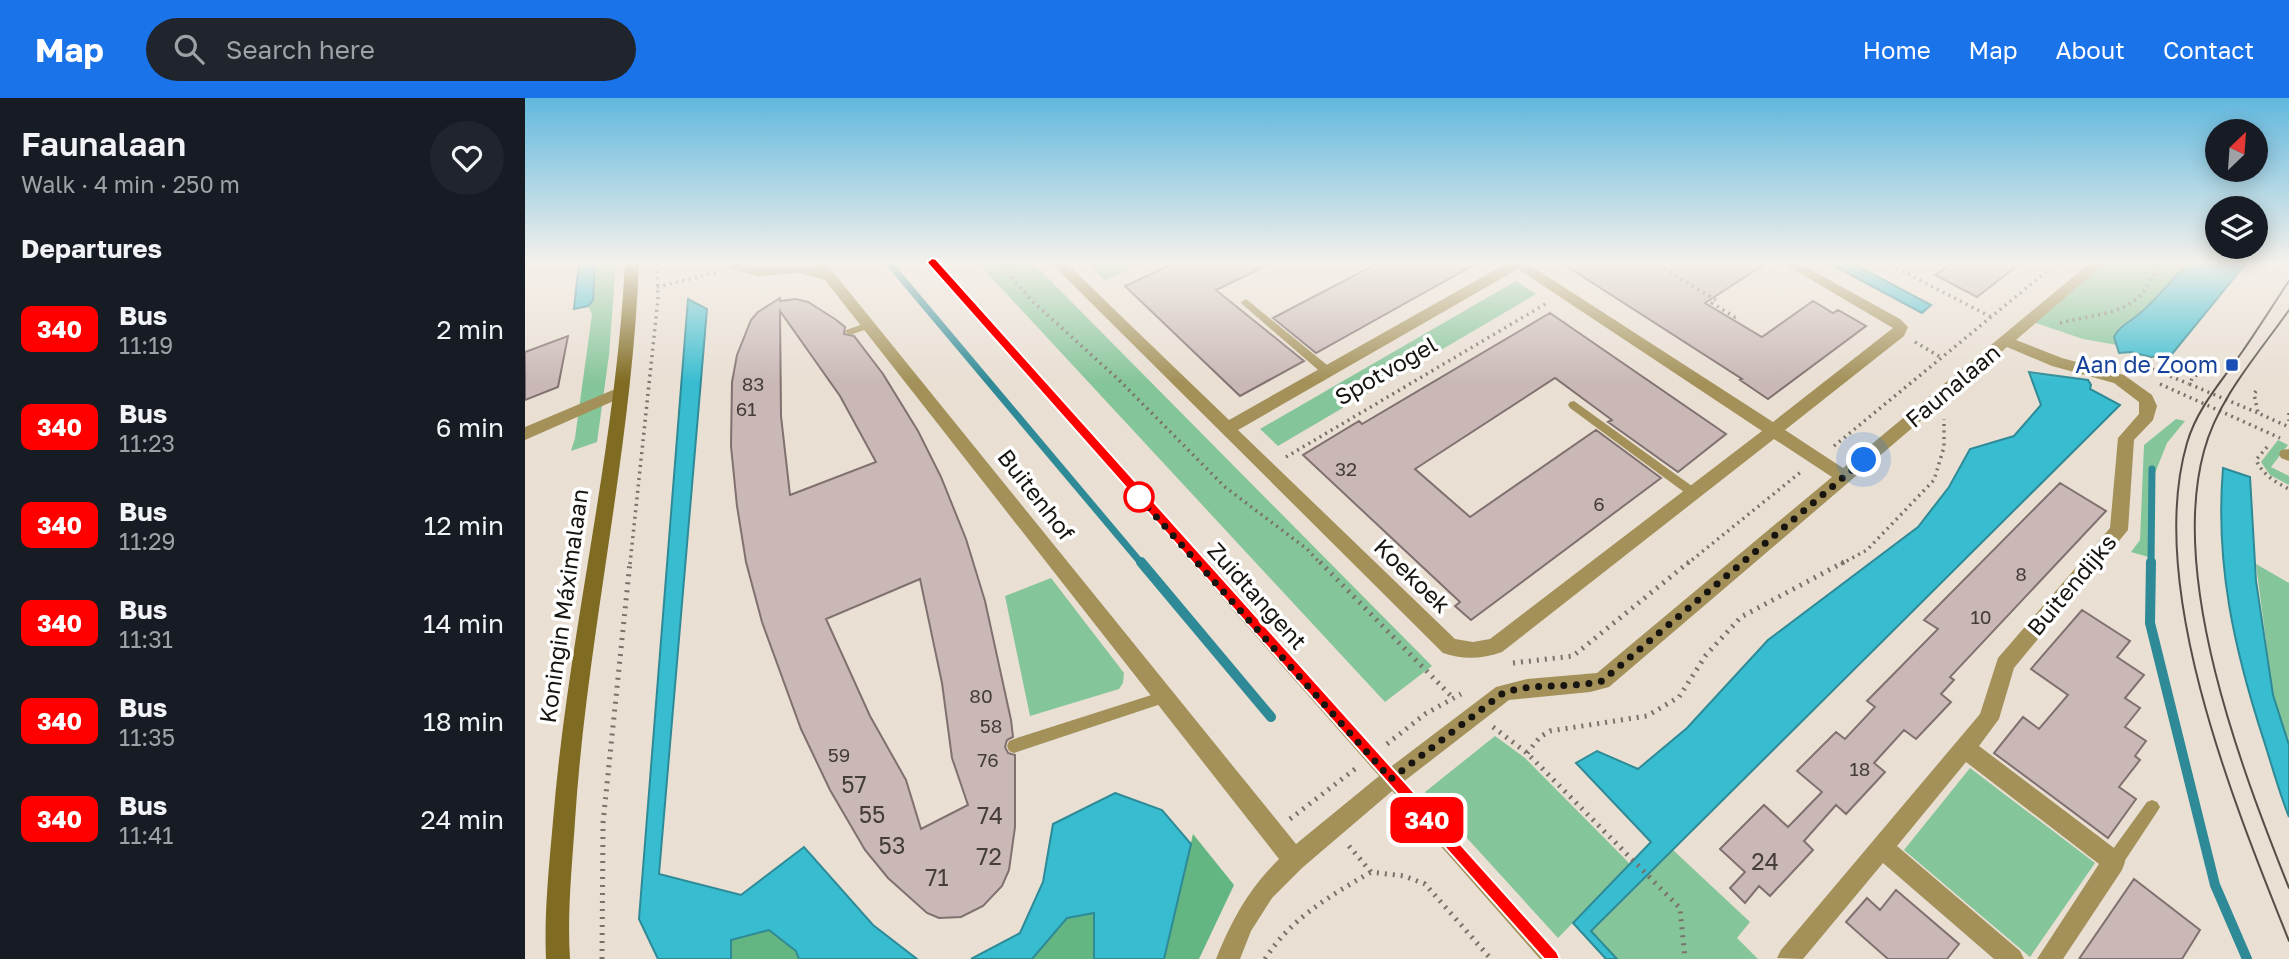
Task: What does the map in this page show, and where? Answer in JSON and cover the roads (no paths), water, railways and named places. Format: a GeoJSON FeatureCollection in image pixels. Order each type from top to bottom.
{"type":"FeatureCollection","features":[{"type":"Feature","properties":{"kind":"main road","name":"Koningin Máximalaan"},"geometry":{"type":"LineString","coordinates":[[558,959],[556,928],[569,751],[629,334],[630,302]]}},
{"type":"Feature","properties":{"kind":"street","name":"Buitenhof"},"geometry":{"type":"LineString","coordinates":[[851,302],[1294,860]]}},
{"type":"Feature","properties":{"kind":"street","name":"Koekoek"},"geometry":{"type":"LineString","coordinates":[[1098,302],[1450,647],[1473,650],[1495,646],[1899,333],[1901,327],[1895,322],[1860,302]]}},
{"type":"Feature","properties":{"kind":"street","name":"Spotvogel"},"geometry":{"type":"LineString","coordinates":[[1228,428],[1449,302]]}},
{"type":"Feature","properties":{"kind":"street"},"geometry":{"type":"LineString","coordinates":[[1579,302],[1844,477]]}},
{"type":"Feature","properties":{"kind":"street","name":"Faunalaan"},"geometry":{"type":"LineString","coordinates":[[1228,959],[1243,923],[1264,890],[1294,860],[1391,779],[1503,693],[1520,687],[1583,686],[1602,681],[2052,302]]}},
{"type":"Feature","properties":{"kind":"street","name":"Buitendijks"},"geometry":{"type":"LineString","coordinates":[[1789,958],[1989,719],[2005,664],[2119,530],[2126,438],[2147,416],[2146,399],[2130,385],[2057,362],[2006,341]]}},
{"type":"Feature","properties":{"kind":"street"},"geometry":{"type":"LineString","coordinates":[[525,434],[620,392]]}},
{"type":"Feature","properties":{"kind":"street"},"geometry":{"type":"LineString","coordinates":[[1965,748],[2114,862],[2049,959]]}},
{"type":"Feature","properties":{"kind":"street"},"geometry":{"type":"LineString","coordinates":[[1881,848],[2012,959]]}},
{"type":"Feature","properties":{"kind":"lane","name":"Zuidtangent"},"geometry":{"type":"LineString","coordinates":[[968,302],[1551,959]]}},
{"type":"Feature","properties":{"kind":"lane"},"geometry":{"type":"LineString","coordinates":[[1246,302],[1328,372]]}},
{"type":"Feature","properties":{"kind":"lane"},"geometry":{"type":"LineString","coordinates":[[850,332],[869,325]]}},
{"type":"Feature","properties":{"kind":"lane"},"geometry":{"type":"LineString","coordinates":[[1574,405],[1692,492]]}},
{"type":"Feature","properties":{"kind":"lane"},"geometry":{"type":"LineString","coordinates":[[1014,746],[1164,697]]}},
{"type":"Feature","properties":{"kind":"lane"},"geometry":{"type":"LineString","coordinates":[[2114,862],[2153,807]]}},
{"type":"Feature","properties":{"kind":"water"},"geometry":{"type":"Polygon","coordinates":[[[575,302],[591,302],[588,306],[574,309],[575,302]]]}},
{"type":"Feature","properties":{"kind":"water"},"geometry":{"type":"Polygon","coordinates":[[[688,302],[694,302],[707,309],[659,874],[741,895],[804,847],[873,925],[917,959],[799,959],[796,951],[769,930],[731,940],[731,959],[658,959],[639,919],[688,302]]]}},
{"type":"Feature","properties":{"kind":"water"},"geometry":{"type":"Polygon","coordinates":[[[1902,302],[1926,302],[1931,305],[1922,313],[1902,302]]]}},
{"type":"Feature","properties":{"kind":"water"},"geometry":{"type":"Polygon","coordinates":[[[2152,302],[2214,302],[2172,354],[2151,357],[2131,352],[2119,353],[2114,337],[2118,330],[2152,302]]]}},
{"type":"Feature","properties":{"kind":"water"},"geometry":{"type":"Polygon","coordinates":[[[2029,372],[2088,380],[2090,389],[2120,405],[1591,931],[1617,959],[1606,959],[1573,923],[1651,842],[1576,763],[1597,751],[1638,769],[1687,728],[1768,640],[1918,527],[1949,487],[1970,449],[2014,436],[2041,405],[2029,372]]]}},
{"type":"Feature","properties":{"kind":"water"},"geometry":{"type":"Polygon","coordinates":[[[2223,468],[2250,477],[2256,581],[2273,695],[2289,745],[2289,817],[2253,707],[2229,606],[2222,538],[2223,468]]]}},
{"type":"Feature","properties":{"kind":"water"},"geometry":{"type":"Polygon","coordinates":[[[1115,793],[1162,810],[1191,844],[1164,959],[1094,959],[1094,913],[1067,918],[1032,959],[971,959],[1020,933],[1043,882],[1053,824],[1115,793]]]}},
{"type":"Feature","properties":{"kind":"waterway"},"geometry":{"type":"LineString","coordinates":[[922,302],[1142,564]]}},
{"type":"Feature","properties":{"kind":"waterway"},"geometry":{"type":"LineString","coordinates":[[2151,564],[2152,469]]}},
{"type":"Feature","properties":{"kind":"waterway"},"geometry":{"type":"LineString","coordinates":[[1141,562],[1271,717]]}},
{"type":"Feature","properties":{"kind":"waterway"},"geometry":{"type":"LineString","coordinates":[[2151,562],[2150,623],[2215,885],[2247,959]]}},
{"type":"Feature","properties":{"kind":"tram line"},"geometry":{"type":"LineString","coordinates":[[2275,302],[2211,395],[2191,430],[2177,500],[2178,563],[2187,628],[2202,695],[2244,826],[2289,941]]}},
{"type":"Feature","properties":{"kind":"tram line"},"geometry":{"type":"LineString","coordinates":[[2289,310],[2229,394],[2210,431],[2196,502],[2196,556],[2203,614],[2215,672],[2251,787],[2289,888]]}},
{"type":"Feature","properties":{"kind":"place","name":"Aan de Zoom"},"geometry":{"type":"Point","coordinates":[2232,365]}}]}
